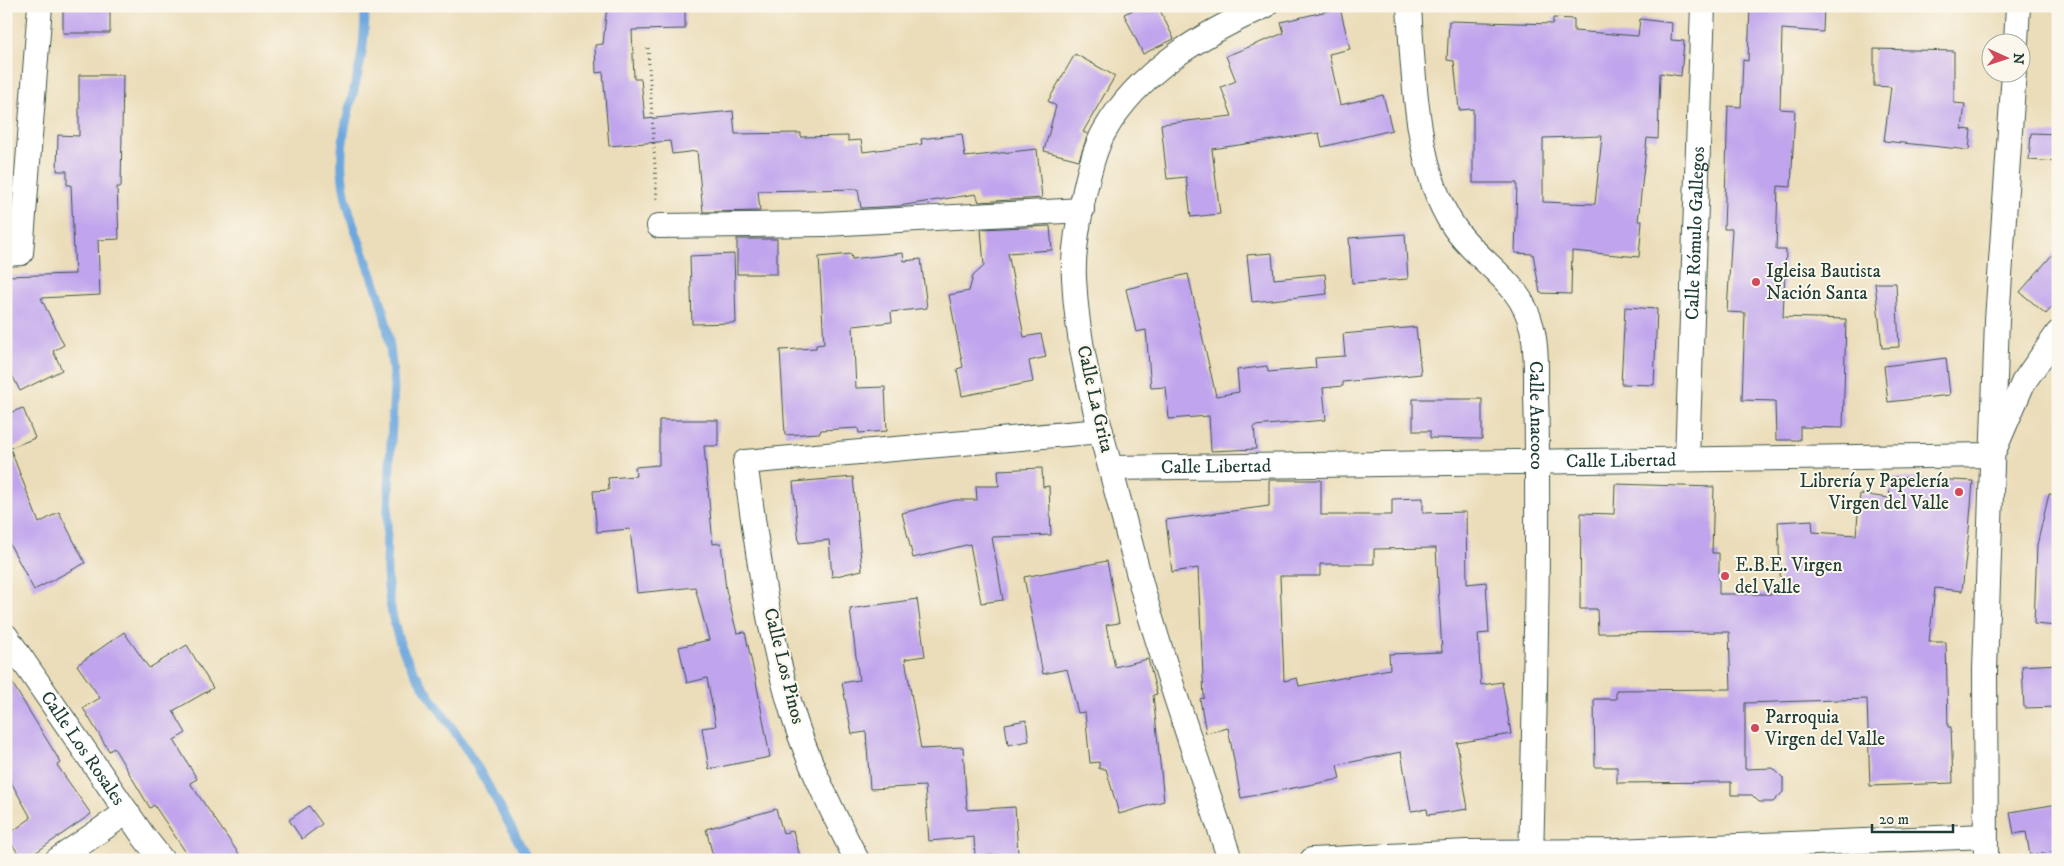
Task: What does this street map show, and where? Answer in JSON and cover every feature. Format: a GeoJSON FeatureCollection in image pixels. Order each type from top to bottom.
{"type":"FeatureCollection","features":[{"type":"Feature","properties":{"kind":"street"},"geometry":{"type":"LineString","coordinates":[[6,254],[21,253],[40,6]]}},
{"type":"Feature","properties":{"kind":"street","name":"Calle La Grita"},"geometry":{"type":"LineString","coordinates":[[1230,860],[1146,600],[1084,360],[1074,275],[1082,210],[1094,160],[1103,134],[1115,114],[1153,72],[1217,30],[1266,6]]}},
{"type":"Feature","properties":{"kind":"street","name":"Calle Anacoco"},"geometry":{"type":"LineString","coordinates":[[1409,6],[1420,128],[1439,203],[1466,243],[1506,279],[1520,298],[1533,330],[1536,372],[1538,560],[1531,855]]}},
{"type":"Feature","properties":{"kind":"street","name":"Calle Rómulo Gallegos"},"geometry":{"type":"LineString","coordinates":[[1687,459],[1703,6]]}},
{"type":"Feature","properties":{"kind":"street"},"geometry":{"type":"LineString","coordinates":[[2017,32],[2018,6]]}},
{"type":"Feature","properties":{"kind":"street"},"geometry":{"type":"LineString","coordinates":[[1986,860],[1985,670],[1992,455],[1997,320],[2013,82]]}},
{"type":"Feature","properties":{"kind":"street"},"geometry":{"type":"LineString","coordinates":[[659,226],[824,224],[1082,210]]}},
{"type":"Feature","properties":{"kind":"street"},"geometry":{"type":"LineString","coordinates":[[1992,455],[2023,383],[2058,333]]}},
{"type":"Feature","properties":{"kind":"street","name":"Calle Los Pinos"},"geometry":{"type":"LineString","coordinates":[[857,860],[829,807],[796,724],[766,596],[757,549],[745,462],[1101,431]]}},
{"type":"Feature","properties":{"kind":"street","name":"Calle Libertad"},"geometry":{"type":"LineString","coordinates":[[1111,468],[1992,455]]}},
{"type":"Feature","properties":{"kind":"street","name":"Calle Los Rosales"},"geometry":{"type":"LineString","coordinates":[[6,636],[162,860]]}},
{"type":"Feature","properties":{"kind":"street"},"geometry":{"type":"LineString","coordinates":[[57,860],[127,812]]}},
{"type":"Feature","properties":{"kind":"street"},"geometry":{"type":"LineString","coordinates":[[1312,860],[1448,852],[1531,855],[1986,836]]}},
{"type":"Feature","properties":{"kind":"path"},"geometry":{"type":"LineString","coordinates":[[648,48],[659,226]]}},
{"type":"Feature","properties":{"kind":"building"},"geometry":{"type":"Polygon","coordinates":[[[63,6],[110,6],[110,33],[63,33],[63,6]]]}},
{"type":"Feature","properties":{"kind":"building"},"geometry":{"type":"Polygon","coordinates":[[[607,6],[685,6],[685,29],[632,30],[634,79],[641,79],[645,119],[733,111],[735,134],[801,133],[801,137],[848,136],[848,141],[861,140],[863,152],[922,144],[921,139],[962,134],[965,157],[1037,149],[1042,198],[979,202],[976,194],[899,206],[861,208],[858,189],[758,191],[760,211],[703,212],[697,151],[672,154],[670,141],[609,146],[603,72],[596,73],[595,45],[603,44],[607,6]]]}},
{"type":"Feature","properties":{"kind":"building"},"geometry":{"type":"Polygon","coordinates":[[[1142,6],[1158,6],[1174,39],[1143,54],[1124,14],[1142,6]]]}},
{"type":"Feature","properties":{"kind":"building"},"geometry":{"type":"Polygon","coordinates":[[[1750,6],[1824,6],[1823,32],[1782,29],[1780,109],[1795,110],[1791,187],[1778,186],[1776,250],[1786,250],[1783,317],[1846,319],[1843,428],[1800,427],[1800,440],[1776,440],[1775,401],[1742,400],[1745,313],[1727,312],[1732,229],[1724,229],[1728,106],[1741,107],[1743,60],[1748,61],[1750,6]]]}},
{"type":"Feature","properties":{"kind":"building"},"geometry":{"type":"Polygon","coordinates":[[[1340,8],[1350,49],[1329,54],[1340,105],[1383,95],[1392,130],[1322,147],[1319,133],[1212,149],[1220,214],[1191,217],[1186,177],[1167,179],[1161,124],[1232,116],[1221,87],[1236,81],[1226,56],[1284,33],[1281,22],[1340,8]]]}},
{"type":"Feature","properties":{"kind":"building"},"geometry":{"type":"Polygon","coordinates":[[[1553,18],[1574,19],[1574,31],[1638,36],[1640,19],[1672,23],[1671,40],[1684,41],[1681,76],[1660,73],[1658,139],[1647,138],[1638,221],[1642,221],[1639,257],[1572,251],[1571,294],[1540,293],[1533,254],[1515,253],[1517,183],[1473,183],[1473,109],[1459,110],[1454,61],[1447,60],[1449,21],[1553,24],[1553,18]],[[1602,136],[1543,138],[1543,202],[1595,204],[1602,136]]]}},
{"type":"Feature","properties":{"kind":"building"},"geometry":{"type":"Polygon","coordinates":[[[1874,49],[1954,51],[1954,103],[1965,104],[1962,129],[1971,130],[1969,150],[1884,141],[1891,87],[1874,86],[1874,49]]]}},
{"type":"Feature","properties":{"kind":"building"},"geometry":{"type":"Polygon","coordinates":[[[1075,54],[1115,76],[1083,132],[1088,134],[1079,160],[1044,151],[1056,106],[1048,101],[1075,54]]]}},
{"type":"Feature","properties":{"kind":"building"},"geometry":{"type":"Polygon","coordinates":[[[79,75],[123,75],[121,187],[117,187],[119,239],[98,240],[100,295],[41,298],[64,345],[53,351],[62,370],[20,391],[6,363],[6,276],[75,274],[71,185],[67,185],[67,171],[57,171],[58,135],[79,136],[79,75]]]}},
{"type":"Feature","properties":{"kind":"building"},"geometry":{"type":"Polygon","coordinates":[[[2031,133],[2058,134],[2058,162],[2029,160],[2031,133]]]}},
{"type":"Feature","properties":{"kind":"building"},"geometry":{"type":"Polygon","coordinates":[[[1050,226],[1052,250],[1008,253],[1024,337],[1041,334],[1046,357],[1029,361],[1033,382],[962,396],[957,369],[963,367],[949,295],[969,291],[973,276],[984,266],[981,229],[1050,226]]]}},
{"type":"Feature","properties":{"kind":"building"},"geometry":{"type":"Polygon","coordinates":[[[1405,234],[1408,279],[1352,283],[1349,238],[1405,234]]]}},
{"type":"Feature","properties":{"kind":"building"},"geometry":{"type":"Polygon","coordinates":[[[737,239],[777,239],[777,274],[737,274],[737,239]]]}},
{"type":"Feature","properties":{"kind":"building"},"geometry":{"type":"Polygon","coordinates":[[[2058,248],[2058,300],[2046,314],[2020,292],[2058,248]]]}},
{"type":"Feature","properties":{"kind":"building"},"geometry":{"type":"Polygon","coordinates":[[[903,253],[904,261],[921,259],[927,308],[891,312],[892,322],[853,326],[856,388],[885,387],[887,431],[859,433],[858,428],[821,430],[820,433],[785,435],[780,350],[816,348],[816,345],[824,344],[819,257],[851,254],[852,259],[903,253]]]}},
{"type":"Feature","properties":{"kind":"building"},"geometry":{"type":"Polygon","coordinates":[[[1272,253],[1274,279],[1325,274],[1327,294],[1252,302],[1247,255],[1272,253]]]}},
{"type":"Feature","properties":{"kind":"building"},"geometry":{"type":"Polygon","coordinates":[[[734,254],[736,323],[692,324],[690,256],[734,254]]]}},
{"type":"Feature","properties":{"kind":"building"},"geometry":{"type":"Polygon","coordinates":[[[1188,274],[1216,396],[1239,392],[1237,370],[1267,366],[1268,372],[1316,368],[1315,358],[1345,356],[1343,334],[1416,327],[1421,374],[1343,382],[1343,386],[1323,388],[1326,420],[1254,426],[1256,449],[1211,451],[1209,416],[1169,419],[1166,387],[1151,388],[1146,330],[1136,332],[1126,289],[1188,274]]]}},
{"type":"Feature","properties":{"kind":"building"},"geometry":{"type":"Polygon","coordinates":[[[1875,283],[1896,283],[1899,347],[1882,348],[1875,283]]]}},
{"type":"Feature","properties":{"kind":"building"},"geometry":{"type":"Polygon","coordinates":[[[1625,307],[1657,309],[1654,385],[1621,384],[1625,307]]]}},
{"type":"Feature","properties":{"kind":"building"},"geometry":{"type":"Polygon","coordinates":[[[1946,358],[1950,395],[1888,402],[1884,366],[1946,358]]]}},
{"type":"Feature","properties":{"kind":"building"},"geometry":{"type":"Polygon","coordinates":[[[1413,399],[1482,399],[1482,439],[1430,438],[1430,431],[1413,431],[1413,399]]]}},
{"type":"Feature","properties":{"kind":"building"},"geometry":{"type":"Polygon","coordinates":[[[23,408],[35,438],[10,448],[39,523],[59,512],[85,563],[34,590],[6,537],[6,414],[23,408]]]}},
{"type":"Feature","properties":{"kind":"building"},"geometry":{"type":"Polygon","coordinates":[[[659,420],[718,420],[718,446],[704,446],[713,544],[721,543],[726,590],[737,633],[745,632],[770,757],[709,769],[702,728],[716,726],[707,678],[687,683],[679,647],[709,640],[695,587],[637,593],[630,529],[597,532],[593,491],[609,490],[608,478],[636,476],[635,467],[659,465],[659,420]]]}},
{"type":"Feature","properties":{"kind":"building"},"geometry":{"type":"Polygon","coordinates":[[[1042,468],[1043,487],[1049,486],[1051,535],[992,537],[1003,600],[981,603],[970,544],[913,558],[902,513],[955,500],[977,500],[976,486],[999,486],[998,470],[1042,468]]]}},
{"type":"Feature","properties":{"kind":"building"},"geometry":{"type":"Polygon","coordinates":[[[853,477],[862,570],[832,577],[829,540],[799,543],[793,482],[853,477]]]}},
{"type":"Feature","properties":{"kind":"building"},"geometry":{"type":"Polygon","coordinates":[[[1891,477],[1973,481],[1962,591],[1935,588],[1929,642],[1946,642],[1948,727],[1951,727],[1953,783],[1870,786],[1867,699],[1745,703],[1745,769],[1773,768],[1783,778],[1783,792],[1773,802],[1759,802],[1752,795],[1731,795],[1731,782],[1617,783],[1617,767],[1595,767],[1594,699],[1616,699],[1616,690],[1731,689],[1729,632],[1598,633],[1597,609],[1580,609],[1581,513],[1614,514],[1615,484],[1714,487],[1712,553],[1719,553],[1719,594],[1781,594],[1778,522],[1812,520],[1813,532],[1856,535],[1860,494],[1889,498],[1891,477]]]}},
{"type":"Feature","properties":{"kind":"building"},"geometry":{"type":"Polygon","coordinates":[[[1269,480],[1321,480],[1321,515],[1392,515],[1392,499],[1423,498],[1423,513],[1466,512],[1467,584],[1486,582],[1489,633],[1478,634],[1481,685],[1502,682],[1511,734],[1457,743],[1468,809],[1428,815],[1427,809],[1411,811],[1401,752],[1337,765],[1340,779],[1241,798],[1228,728],[1206,733],[1200,699],[1204,698],[1198,568],[1172,572],[1166,520],[1269,506],[1269,480]],[[1436,548],[1374,549],[1374,564],[1320,564],[1320,576],[1280,576],[1284,681],[1297,678],[1299,686],[1390,669],[1389,654],[1442,652],[1436,548]]]}},
{"type":"Feature","properties":{"kind":"building"},"geometry":{"type":"Polygon","coordinates":[[[2049,494],[2058,495],[2058,626],[2034,624],[2037,545],[2049,494]]]}},
{"type":"Feature","properties":{"kind":"building"},"geometry":{"type":"Polygon","coordinates":[[[1107,561],[1119,623],[1106,625],[1115,667],[1148,659],[1157,694],[1153,695],[1164,801],[1119,814],[1106,769],[1099,769],[1099,762],[1090,763],[1085,712],[1078,713],[1067,669],[1043,674],[1024,577],[1107,561]]]}},
{"type":"Feature","properties":{"kind":"building"},"geometry":{"type":"Polygon","coordinates":[[[917,599],[925,656],[905,659],[921,749],[963,747],[967,810],[1015,807],[1018,854],[975,856],[974,837],[929,841],[925,786],[870,789],[866,732],[852,734],[842,683],[859,680],[850,609],[917,599]]]}},
{"type":"Feature","properties":{"kind":"building"},"geometry":{"type":"Polygon","coordinates":[[[124,632],[149,668],[187,645],[213,688],[173,711],[186,733],[174,740],[197,779],[190,783],[243,860],[191,860],[154,805],[150,808],[114,748],[109,751],[83,708],[100,698],[77,665],[124,632]]]}},
{"type":"Feature","properties":{"kind":"building"},"geometry":{"type":"Polygon","coordinates":[[[2058,664],[2058,707],[2024,708],[2022,666],[2058,664]]]}},
{"type":"Feature","properties":{"kind":"building"},"geometry":{"type":"Polygon","coordinates":[[[6,673],[61,763],[57,765],[91,814],[25,860],[23,860],[6,836],[31,818],[6,773],[6,673]]]}},
{"type":"Feature","properties":{"kind":"building"},"geometry":{"type":"Polygon","coordinates":[[[1026,720],[1029,741],[1008,745],[1005,724],[1026,720]]]}},
{"type":"Feature","properties":{"kind":"building"},"geometry":{"type":"Polygon","coordinates":[[[2058,804],[2058,851],[2030,855],[2026,832],[2014,834],[2010,812],[2058,804]]]}},
{"type":"Feature","properties":{"kind":"building"},"geometry":{"type":"Polygon","coordinates":[[[309,806],[322,824],[302,839],[289,820],[309,806]]]}},
{"type":"Feature","properties":{"kind":"building"},"geometry":{"type":"Polygon","coordinates":[[[776,809],[783,833],[793,831],[801,860],[714,860],[706,829],[776,809]]]}},
{"type":"Feature","properties":{"kind":"waterway"},"geometry":{"type":"LineString","coordinates":[[365,6],[362,53],[345,129],[342,171],[352,221],[381,302],[391,355],[394,388],[387,545],[389,599],[397,634],[409,662],[424,688],[478,768],[528,860]]}},
{"type":"Feature","properties":{"kind":"place","name":"Igleisa Bautista Nación Santa"},"geometry":{"type":"Point","coordinates":[1756,282]}},
{"type":"Feature","properties":{"kind":"place","name":"Librería y Papelería Virgen del Valle"},"geometry":{"type":"Point","coordinates":[1959,492]}},
{"type":"Feature","properties":{"kind":"place","name":"E.B.E. Virgen del Valle"},"geometry":{"type":"Point","coordinates":[1725,576]}},
{"type":"Feature","properties":{"kind":"place","name":"Parroquia Virgen del Valle"},"geometry":{"type":"Point","coordinates":[1755,728]}}]}
